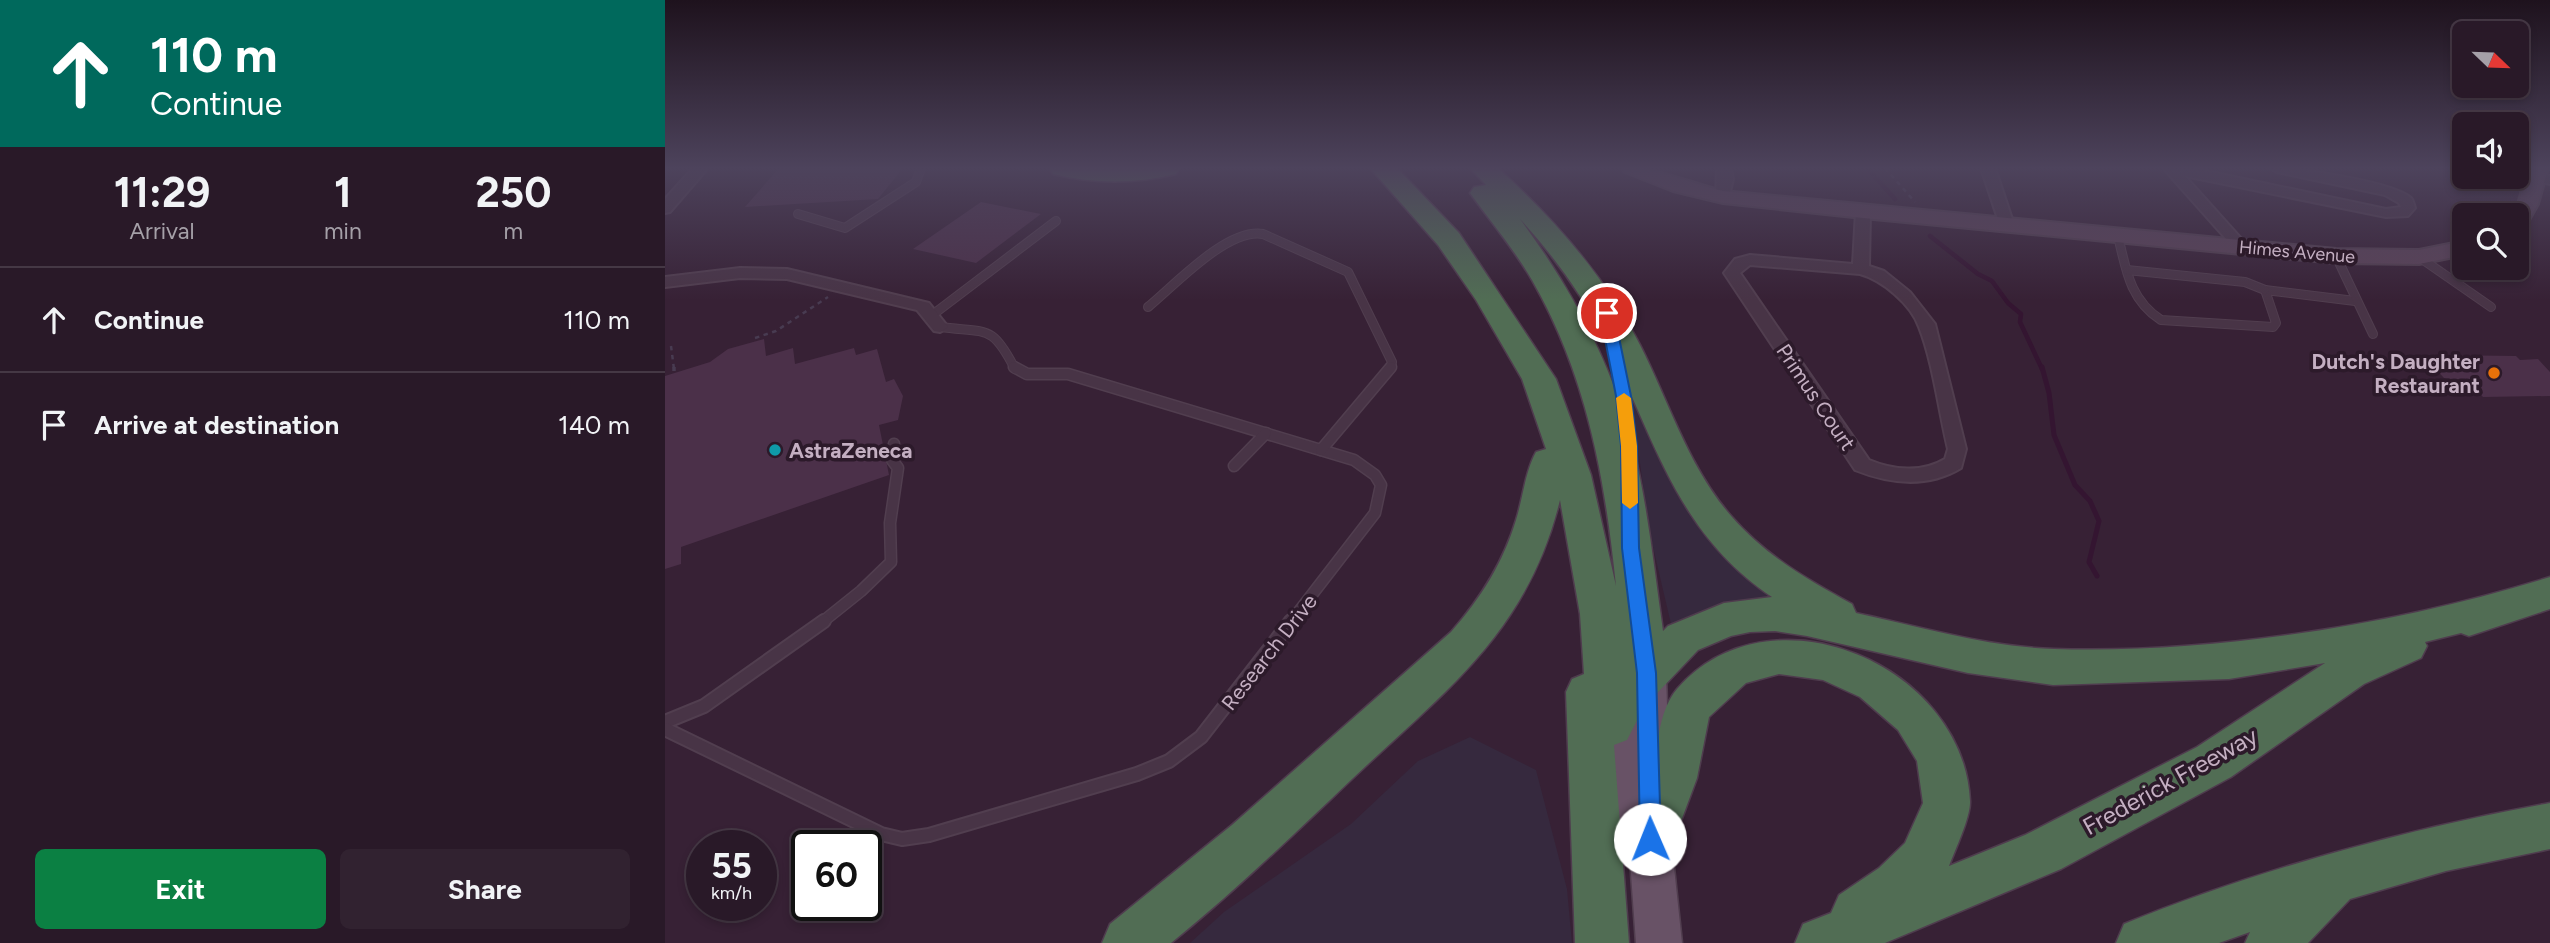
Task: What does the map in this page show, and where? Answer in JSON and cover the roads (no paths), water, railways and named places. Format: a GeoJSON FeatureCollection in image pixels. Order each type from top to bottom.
{"type":"FeatureCollection","features":[{"type":"Feature","properties":{"kind":"highway"},"geometry":{"type":"LineString","coordinates":[[1424,212],[1449,239],[1491,300],[1525,362],[1539,379],[1573,475],[1601,614],[1611,726]]}},
{"type":"Feature","properties":{"kind":"highway"},"geometry":{"type":"LineString","coordinates":[[1499,212],[1555,292],[1595,381],[1615,446],[1647,673]]}},
{"type":"Feature","properties":{"kind":"highway"},"geometry":{"type":"LineString","coordinates":[[1528,212],[1557,241],[1607,313],[1681,466],[1707,510],[1739,551],[1775,579],[1818,605],[1880,635]]}},
{"type":"Feature","properties":{"kind":"highway"},"geometry":{"type":"LineString","coordinates":[[1607,313],[1624,396],[1629,446],[1631,548]]}},
{"type":"Feature","properties":{"kind":"highway"},"geometry":{"type":"LineString","coordinates":[[1525,362],[1526,380],[1570,550],[1583,634],[1601,926]]}},
{"type":"Feature","properties":{"kind":"highway"},"geometry":{"type":"LineString","coordinates":[[1129,943],[1252,841],[1473,635],[1506,590],[1530,541],[1543,499],[1549,461]]}},
{"type":"Feature","properties":{"kind":"highway","name":"Frederick Freeway"},"geometry":{"type":"LineString","coordinates":[[1822,943],[2043,852],[2214,762],[2349,671],[2490,610],[2550,593]]}},
{"type":"Feature","properties":{"kind":"highway"},"geometry":{"type":"LineString","coordinates":[[1611,726],[1628,694],[1683,638],[1724,620],[1750,615],[1775,614],[1807,619],[1968,655],[2053,667],[2229,661],[2355,641],[2490,610]]}},
{"type":"Feature","properties":{"kind":"highway"},"geometry":{"type":"LineString","coordinates":[[1650,839],[1675,770],[1686,717],[1692,704],[1708,686],[1728,672],[1752,662],[1777,657],[1804,657],[1831,662],[1881,685],[1903,702],[1921,723],[1935,747],[1943,774],[1945,800],[1941,826],[1930,851],[1913,872],[1886,895],[1810,943]]}},
{"type":"Feature","properties":{"kind":"highway"},"geometry":{"type":"LineString","coordinates":[[2143,943],[2336,877],[2475,838],[2550,826]]}},
{"type":"Feature","properties":{"kind":"highway"},"geometry":{"type":"LineString","coordinates":[[2272,943],[2336,877]]}},
{"type":"Feature","properties":{"kind":"main road"},"geometry":{"type":"LineString","coordinates":[[1647,673],[1650,839],[1659,943]]}},
{"type":"Feature","properties":{"kind":"main road"},"geometry":{"type":"LineString","coordinates":[[1611,726],[1620,804],[1650,839]]}},
{"type":"Feature","properties":{"kind":"street"},"geometry":{"type":"LineString","coordinates":[[1861,269],[1863,212]]}},
{"type":"Feature","properties":{"kind":"street","name":"Himes Avenue"},"geometry":{"type":"LineString","coordinates":[[1863,212],[2336,256],[2419,257],[2452,250]]}},
{"type":"Feature","properties":{"kind":"street"},"geometry":{"type":"LineString","coordinates":[[2003,212],[2007,225]]}},
{"type":"Feature","properties":{"kind":"street"},"geometry":{"type":"LineString","coordinates":[[2209,212],[2241,247]]}},
{"type":"Feature","properties":{"kind":"street"},"geometry":{"type":"LineString","coordinates":[[2381,212],[2404,212]]}},
{"type":"Feature","properties":{"kind":"street","name":"Primus Court"},"geometry":{"type":"LineString","coordinates":[[1750,260],[1861,269],[1878,274],[1897,289],[1927,324],[1957,449],[1954,463],[1943,471],[1928,475],[1874,471],[1862,465],[1732,272],[1739,262],[1750,260]]}},
{"type":"Feature","properties":{"kind":"street"},"geometry":{"type":"LineString","coordinates":[[665,282],[740,273],[787,274],[923,306],[935,322]]}},
{"type":"Feature","properties":{"kind":"lane"},"geometry":{"type":"LineString","coordinates":[[797,214],[845,228],[870,212]]}},
{"type":"Feature","properties":{"kind":"lane"},"geometry":{"type":"LineString","coordinates":[[935,322],[1056,221]]}},
{"type":"Feature","properties":{"kind":"lane"},"geometry":{"type":"LineString","coordinates":[[1148,307],[1231,239],[1251,232],[1263,233],[1348,272],[1392,362],[1390,369],[1321,450]]}},
{"type":"Feature","properties":{"kind":"lane"},"geometry":{"type":"LineString","coordinates":[[2118,236],[2136,302],[2146,312],[2161,320],[2273,327],[2276,323],[2265,290]]}},
{"type":"Feature","properties":{"kind":"lane"},"geometry":{"type":"LineString","coordinates":[[2336,256],[2355,301],[2373,334]]}},
{"type":"Feature","properties":{"kind":"lane"},"geometry":{"type":"LineString","coordinates":[[2419,257],[2491,307]]}},
{"type":"Feature","properties":{"kind":"lane"},"geometry":{"type":"LineString","coordinates":[[2127,270],[2245,282],[2265,290],[2355,301]]}},
{"type":"Feature","properties":{"kind":"lane","name":"Research Drive"},"geometry":{"type":"LineString","coordinates":[[665,729],[881,834],[902,839],[929,835],[1170,761],[1201,737],[1375,513],[1381,485],[1375,475],[1354,460],[1068,374],[1027,374],[1015,369],[1002,342],[993,334],[935,322]]}},
{"type":"Feature","properties":{"kind":"lane"},"geometry":{"type":"LineString","coordinates":[[1234,466],[1266,433]]}},
{"type":"Feature","properties":{"kind":"lane"},"geometry":{"type":"LineString","coordinates":[[665,722],[702,708],[737,685],[865,589],[887,568],[892,560],[893,544],[889,536],[891,498],[898,468],[892,460],[894,443]]}},
{"type":"Feature","properties":{"kind":"waterway"},"geometry":{"type":"LineString","coordinates":[[1930,236],[1978,274],[1992,281],[2008,303],[2021,314],[2020,322],[2042,369]]}},
{"type":"Feature","properties":{"kind":"waterway"},"geometry":{"type":"LineString","coordinates":[[2042,367],[2049,393],[2054,435],[2075,485],[2090,501],[2099,521],[2089,562],[2097,576]]}},
{"type":"Feature","properties":{"kind":"place","name":"Dutch's Daughter Restaurant"},"geometry":{"type":"Point","coordinates":[2494,373]}},
{"type":"Feature","properties":{"kind":"place","name":"AstraZeneca"},"geometry":{"type":"Point","coordinates":[775,450]}}]}
